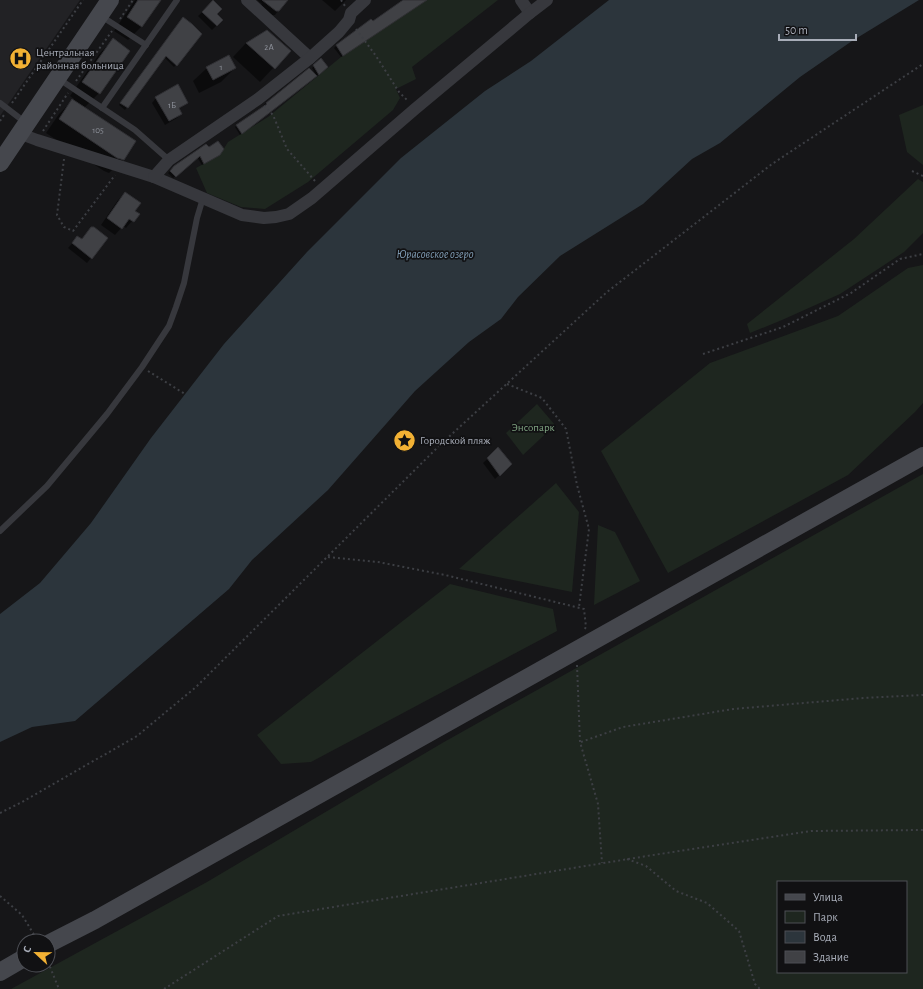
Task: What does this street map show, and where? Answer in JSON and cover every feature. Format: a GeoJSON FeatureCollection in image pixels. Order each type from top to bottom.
{"type":"FeatureCollection","features":[{"type":"Feature","properties":{"kind":"main road"},"geometry":{"type":"LineString","coordinates":[[0,163],[28,133],[65,83],[110,0]]}},
{"type":"Feature","properties":{"kind":"main road"},"geometry":{"type":"LineString","coordinates":[[56,940],[95,920],[923,456]]}},
{"type":"Feature","properties":{"kind":"main road"},"geometry":{"type":"LineString","coordinates":[[0,972],[16,963]]}},
{"type":"Feature","properties":{"kind":"street"},"geometry":{"type":"LineString","coordinates":[[247,0],[310,58]]}},
{"type":"Feature","properties":{"kind":"street"},"geometry":{"type":"LineString","coordinates":[[154,178],[169,160],[258,99],[310,58],[339,32],[349,20],[351,13],[365,0]]}},
{"type":"Feature","properties":{"kind":"street"},"geometry":{"type":"LineString","coordinates":[[520,0],[530,13]]}},
{"type":"Feature","properties":{"kind":"street"},"geometry":{"type":"LineString","coordinates":[[28,133],[65,150],[154,178],[242,214],[254,217],[276,217],[289,214],[302,206],[415,108],[547,0]]}},
{"type":"Feature","properties":{"kind":"lane"},"geometry":{"type":"LineString","coordinates":[[102,108],[177,0]]}},
{"type":"Feature","properties":{"kind":"lane"},"geometry":{"type":"LineString","coordinates":[[100,16],[146,45]]}},
{"type":"Feature","properties":{"kind":"lane"},"geometry":{"type":"LineString","coordinates":[[65,83],[136,130],[169,160]]}},
{"type":"Feature","properties":{"kind":"lane"},"geometry":{"type":"LineString","coordinates":[[0,103],[8,109],[28,133]]}},
{"type":"Feature","properties":{"kind":"lane"},"geometry":{"type":"LineString","coordinates":[[0,531],[47,486],[107,414],[142,367],[169,326],[184,283],[197,218],[204,198]]}},
{"type":"Feature","properties":{"kind":"path"},"geometry":{"type":"LineString","coordinates":[[0,121],[83,0]]}},
{"type":"Feature","properties":{"kind":"path"},"geometry":{"type":"LineString","coordinates":[[28,133],[65,83],[116,26],[133,0]]}},
{"type":"Feature","properties":{"kind":"path"},"geometry":{"type":"LineString","coordinates":[[349,20],[376,56],[399,92],[415,108]]}},
{"type":"Feature","properties":{"kind":"path"},"geometry":{"type":"LineString","coordinates":[[0,812],[22,802],[137,736],[196,687],[442,444],[607,292],[772,164],[923,64]]}},
{"type":"Feature","properties":{"kind":"path"},"geometry":{"type":"LineString","coordinates":[[258,99],[273,115],[288,149],[322,189]]}},
{"type":"Feature","properties":{"kind":"path"},"geometry":{"type":"LineString","coordinates":[[65,150],[57,215],[64,227],[73,231],[113,180],[118,167]]}},
{"type":"Feature","properties":{"kind":"path"},"geometry":{"type":"LineString","coordinates":[[912,171],[923,176]]}},
{"type":"Feature","properties":{"kind":"path"},"geometry":{"type":"LineString","coordinates":[[703,354],[783,327],[851,293],[900,259],[923,254]]}},
{"type":"Feature","properties":{"kind":"path"},"geometry":{"type":"LineString","coordinates":[[142,367],[185,394]]}},
{"type":"Feature","properties":{"kind":"path"},"geometry":{"type":"LineString","coordinates":[[507,384],[542,398],[566,429],[577,485],[589,529],[579,608]]}},
{"type":"Feature","properties":{"kind":"path"},"geometry":{"type":"LineString","coordinates":[[328,557],[378,562],[445,575],[584,609],[586,626],[576,650],[580,742],[598,804],[602,863]]}},
{"type":"Feature","properties":{"kind":"path"},"geometry":{"type":"LineString","coordinates":[[580,742],[624,727],[733,709],[863,698],[923,695]]}},
{"type":"Feature","properties":{"kind":"path"},"geometry":{"type":"LineString","coordinates":[[164,989],[278,916],[627,859],[812,831],[923,830]]}},
{"type":"Feature","properties":{"kind":"path"},"geometry":{"type":"LineString","coordinates":[[627,859],[646,866],[676,891],[707,903],[739,931],[755,984],[760,989]]}},
{"type":"Feature","properties":{"kind":"path"},"geometry":{"type":"LineString","coordinates":[[0,896],[22,915],[33,933]]}},
{"type":"Feature","properties":{"kind":"path"},"geometry":{"type":"LineString","coordinates":[[52,973],[59,989]]}},
{"type":"Feature","properties":{"kind":"shaded area","name":"Центральная районная больница"},"geometry":{"type":"Polygon","coordinates":[[[0,0],[80,0],[0,116],[0,0]]]}},
{"type":"Feature","properties":{"kind":"green space"},"geometry":{"type":"Polygon","coordinates":[[[427,0],[498,0],[412,67],[416,79],[396,89],[400,98],[393,110],[308,182],[265,209],[241,207],[207,193],[196,168],[220,155],[228,142],[268,117],[341,57],[427,0]]]}},
{"type":"Feature","properties":{"kind":"green space"},"geometry":{"type":"Polygon","coordinates":[[[923,105],[923,165],[907,152],[899,115],[923,105]]]}},
{"type":"Feature","properties":{"kind":"green space"},"geometry":{"type":"Polygon","coordinates":[[[918,179],[923,182],[923,233],[904,252],[840,294],[750,333],[747,324],[854,239],[918,179]]]}},
{"type":"Feature","properties":{"kind":"green space"},"geometry":{"type":"Polygon","coordinates":[[[923,265],[923,403],[848,475],[668,573],[601,451],[710,363],[838,316],[908,268],[923,265]]]}},
{"type":"Feature","properties":{"kind":"green space","name":"Энсопарк"},"geometry":{"type":"Polygon","coordinates":[[[537,404],[555,425],[523,455],[506,433],[537,404]]]}},
{"type":"Feature","properties":{"kind":"green space"},"geometry":{"type":"Polygon","coordinates":[[[923,474],[923,989],[11,989],[40,973],[56,973],[56,964],[207,882],[444,742],[923,474]]]}},
{"type":"Feature","properties":{"kind":"green space"},"geometry":{"type":"Polygon","coordinates":[[[556,483],[579,512],[572,592],[459,569],[556,483]]]}},
{"type":"Feature","properties":{"kind":"green space"},"geometry":{"type":"Polygon","coordinates":[[[598,525],[615,532],[640,581],[594,605],[598,525]]]}},
{"type":"Feature","properties":{"kind":"green space"},"geometry":{"type":"Polygon","coordinates":[[[450,584],[553,609],[557,631],[311,762],[281,764],[257,735],[450,584]]]}},
{"type":"Feature","properties":{"kind":"water","name":"Юрасовское озеро"},"geometry":{"type":"Polygon","coordinates":[[[609,0],[919,0],[852,41],[800,77],[720,143],[692,159],[643,204],[560,256],[518,297],[501,319],[469,342],[415,391],[328,490],[252,560],[229,589],[75,721],[32,727],[0,742],[0,614],[40,583],[91,523],[151,438],[224,344],[307,252],[401,158],[485,91],[531,61],[609,0]]]}},
{"type":"Feature","properties":{"kind":"building"},"geometry":{"type":"Polygon","coordinates":[[[138,0],[161,0],[142,27],[127,17],[138,0]]]}},
{"type":"Feature","properties":{"kind":"building"},"geometry":{"type":"Polygon","coordinates":[[[213,0],[222,9],[217,14],[223,20],[217,26],[202,12],[213,0]]]}},
{"type":"Feature","properties":{"kind":"building"},"geometry":{"type":"Polygon","coordinates":[[[262,0],[288,0],[279,11],[276,11],[262,0]]]}},
{"type":"Feature","properties":{"kind":"building"},"geometry":{"type":"Polygon","coordinates":[[[403,0],[427,0],[343,56],[336,45],[371,19],[373,21],[403,0]]]}},
{"type":"Feature","properties":{"kind":"building"},"geometry":{"type":"Polygon","coordinates":[[[183,17],[202,34],[177,66],[166,56],[128,108],[120,103],[183,17]]]}},
{"type":"Feature","properties":{"kind":"building"},"geometry":{"type":"Polygon","coordinates":[[[267,30],[291,51],[275,69],[246,43],[267,30]]]}},
{"type":"Feature","properties":{"kind":"building"},"geometry":{"type":"Polygon","coordinates":[[[113,38],[130,51],[100,94],[82,82],[113,38]]]}},
{"type":"Feature","properties":{"kind":"building"},"geometry":{"type":"Polygon","coordinates":[[[229,55],[236,68],[213,80],[206,67],[229,55]]]}},
{"type":"Feature","properties":{"kind":"building"},"geometry":{"type":"Polygon","coordinates":[[[321,58],[328,67],[319,75],[313,65],[321,58]]]}},
{"type":"Feature","properties":{"kind":"building"},"geometry":{"type":"Polygon","coordinates":[[[309,68],[317,76],[242,134],[236,125],[267,104],[266,103],[309,68]]]}},
{"type":"Feature","properties":{"kind":"building"},"geometry":{"type":"Polygon","coordinates":[[[178,84],[188,103],[179,108],[182,114],[169,121],[155,97],[178,84]]]}},
{"type":"Feature","properties":{"kind":"building"},"geometry":{"type":"Polygon","coordinates":[[[72,99],[136,141],[124,160],[117,158],[59,119],[72,99]]]}},
{"type":"Feature","properties":{"kind":"building"},"geometry":{"type":"Polygon","coordinates":[[[218,141],[224,149],[220,155],[204,164],[200,156],[176,177],[170,171],[174,166],[206,144],[209,147],[218,141]]]}},
{"type":"Feature","properties":{"kind":"building"},"geometry":{"type":"Polygon","coordinates":[[[125,192],[141,203],[135,211],[140,214],[134,222],[129,219],[122,229],[107,218],[125,192]]]}},
{"type":"Feature","properties":{"kind":"building"},"geometry":{"type":"Polygon","coordinates":[[[91,227],[94,227],[108,238],[92,259],[72,243],[77,236],[82,239],[91,227]]]}},
{"type":"Feature","properties":{"kind":"building"},"geometry":{"type":"Polygon","coordinates":[[[498,447],[512,464],[500,476],[487,458],[498,447]]]}},
{"type":"Feature","properties":{"kind":"place","name":"Центральная районная больница"},"geometry":{"type":"Point","coordinates":[20,58]}},
{"type":"Feature","properties":{"kind":"place","name":"Городской пляж"},"geometry":{"type":"Point","coordinates":[405,440]}}]}
